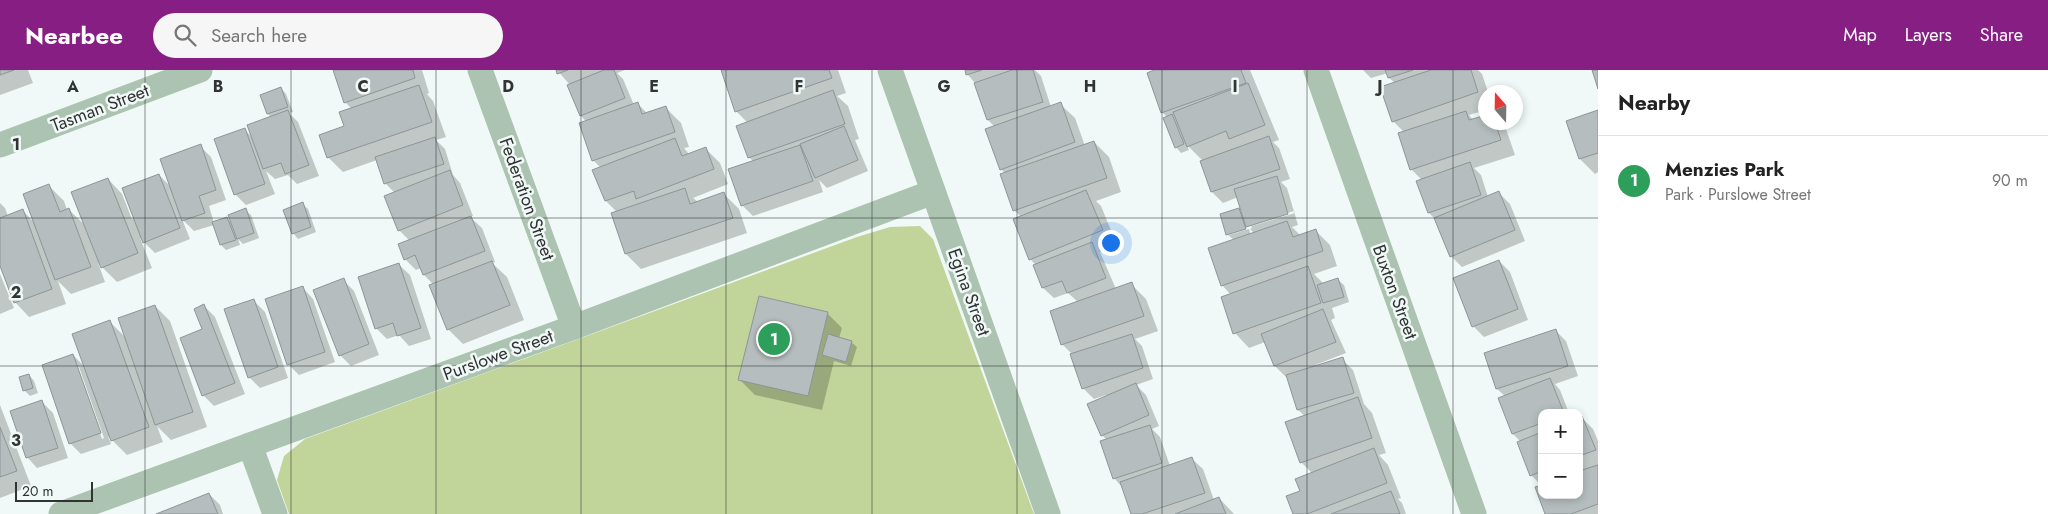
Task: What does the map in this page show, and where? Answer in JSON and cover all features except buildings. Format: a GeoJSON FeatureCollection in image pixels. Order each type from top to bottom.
{"type":"FeatureCollection","features":[{"type":"Feature","properties":{"kind":"street","name":"Tasman Street"},"geometry":{"type":"LineString","coordinates":[[0,145],[200,70]]}},
{"type":"Feature","properties":{"kind":"street","name":"Federation Street"},"geometry":{"type":"LineString","coordinates":[[480,70],[574,327]]}},
{"type":"Feature","properties":{"kind":"street","name":"Egina Street"},"geometry":{"type":"LineString","coordinates":[[890,70],[1048,514]]}},
{"type":"Feature","properties":{"kind":"street","name":"Buxton Street"},"geometry":{"type":"LineString","coordinates":[[1316,70],[1474,514]]}},
{"type":"Feature","properties":{"kind":"street","name":"Purslowe Street"},"geometry":{"type":"LineString","coordinates":[[61,514],[574,327],[933,192]]}},
{"type":"Feature","properties":{"kind":"street"},"geometry":{"type":"LineString","coordinates":[[250,445],[275,514]]}},
{"type":"Feature","properties":{"kind":"green space"},"geometry":{"type":"Polygon","coordinates":[[[920,226],[933,239],[1034,514],[289,514],[277,480],[284,456],[305,439],[857,237],[890,227],[920,226]]]}},
{"type":"Feature","properties":{"kind":"place","name":"Menzies Park"},"geometry":{"type":"Point","coordinates":[774,339]}}]}
